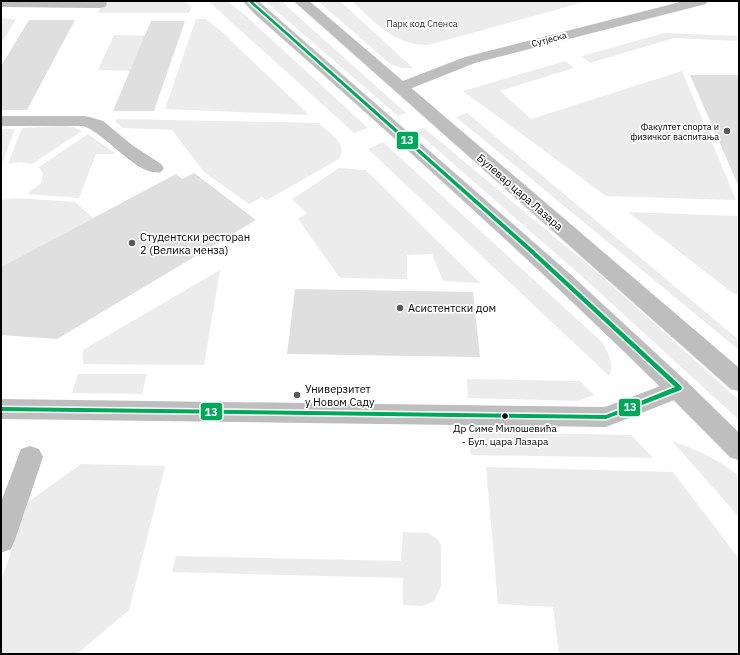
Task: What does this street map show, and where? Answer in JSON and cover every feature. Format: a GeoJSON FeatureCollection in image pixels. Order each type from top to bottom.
{"type":"FeatureCollection","features":[{"type":"Feature","properties":{"kind":"main road"},"geometry":{"type":"LineString","coordinates":[[239,1],[255,7],[526,247],[679,388],[739,449]]}},
{"type":"Feature","properties":{"kind":"main road","name":"Булевар цара Лазара"},"geometry":{"type":"LineString","coordinates":[[302,1],[739,382]]}},
{"type":"Feature","properties":{"kind":"main road","name":"Сутјеска"},"geometry":{"type":"LineString","coordinates":[[401,87],[470,60],[701,1]]}},
{"type":"Feature","properties":{"kind":"main road"},"geometry":{"type":"LineString","coordinates":[[1,3],[100,4]]}},
{"type":"Feature","properties":{"kind":"main road"},"geometry":{"type":"LineString","coordinates":[[1,121],[84,121],[97,125],[126,149],[156,168]]}},
{"type":"Feature","properties":{"kind":"main road"},"geometry":{"type":"LineString","coordinates":[[1,409],[606,417],[679,388]]}},
{"type":"Feature","properties":{"kind":"main road"},"geometry":{"type":"LineString","coordinates":[[1,540],[30,457]]}},
{"type":"Feature","properties":{"kind":"green space"},"geometry":{"type":"Polygon","coordinates":[[[105,1],[184,1],[192,7],[189,13],[98,13],[105,1]]]}},
{"type":"Feature","properties":{"kind":"green space"},"geometry":{"type":"Polygon","coordinates":[[[208,1],[227,1],[245,15],[368,128],[354,133],[208,1]]]}},
{"type":"Feature","properties":{"kind":"green space"},"geometry":{"type":"Polygon","coordinates":[[[265,1],[281,1],[406,113],[398,116],[265,1]]]}},
{"type":"Feature","properties":{"kind":"green space"},"geometry":{"type":"Polygon","coordinates":[[[318,1],[340,1],[413,68],[402,68],[390,64],[318,1]]]}},
{"type":"Feature","properties":{"kind":"green space","name":"Парк код Спенса"},"geometry":{"type":"Polygon","coordinates":[[[352,1],[588,1],[428,45],[416,44],[395,37],[377,25],[352,1]]]}},
{"type":"Feature","properties":{"kind":"green space"},"geometry":{"type":"Polygon","coordinates":[[[1,18],[16,19],[1,44],[1,18]]]}},
{"type":"Feature","properties":{"kind":"green space"},"geometry":{"type":"Polygon","coordinates":[[[196,19],[206,19],[221,31],[309,115],[165,109],[196,19]]]}},
{"type":"Feature","properties":{"kind":"green space"},"geometry":{"type":"Polygon","coordinates":[[[664,33],[739,36],[739,41],[674,38],[590,63],[582,56],[664,33]]]}},
{"type":"Feature","properties":{"kind":"green space"},"geometry":{"type":"Polygon","coordinates":[[[114,35],[150,36],[136,71],[98,70],[114,35]]]}},
{"type":"Feature","properties":{"kind":"green space"},"geometry":{"type":"Polygon","coordinates":[[[565,61],[574,68],[500,91],[531,119],[682,71],[736,200],[606,196],[463,91],[565,61]]]}},
{"type":"Feature","properties":{"kind":"green space"},"geometry":{"type":"Polygon","coordinates":[[[467,113],[739,340],[739,350],[456,117],[467,113]]]}},
{"type":"Feature","properties":{"kind":"green space"},"geometry":{"type":"Polygon","coordinates":[[[118,119],[319,123],[336,139],[342,148],[339,159],[267,200],[262,197],[249,204],[204,172],[172,130],[123,128],[115,121],[118,119]]]}},
{"type":"Feature","properties":{"kind":"green space"},"geometry":{"type":"Polygon","coordinates":[[[61,126],[73,127],[82,131],[32,164],[21,162],[8,164],[22,128],[61,126]]]}},
{"type":"Feature","properties":{"kind":"green space"},"geometry":{"type":"Polygon","coordinates":[[[424,128],[599,274],[739,400],[739,420],[587,281],[416,131],[424,128]]]}},
{"type":"Feature","properties":{"kind":"green space"},"geometry":{"type":"Polygon","coordinates":[[[1,129],[15,129],[1,166],[1,129]]]}},
{"type":"Feature","properties":{"kind":"green space"},"geometry":{"type":"Polygon","coordinates":[[[88,134],[116,154],[96,154],[79,198],[27,194],[41,183],[43,174],[39,167],[88,134]]]}},
{"type":"Feature","properties":{"kind":"green space"},"geometry":{"type":"Polygon","coordinates":[[[383,142],[602,342],[611,363],[611,372],[609,376],[368,149],[383,142]]]}},
{"type":"Feature","properties":{"kind":"green space"},"geometry":{"type":"Polygon","coordinates":[[[339,168],[366,170],[480,283],[443,281],[432,254],[407,255],[407,279],[340,278],[298,219],[307,213],[292,199],[339,168]]]}},
{"type":"Feature","properties":{"kind":"green space"},"geometry":{"type":"Polygon","coordinates":[[[16,198],[75,202],[93,218],[1,267],[1,200],[16,198]]]}},
{"type":"Feature","properties":{"kind":"green space"},"geometry":{"type":"Polygon","coordinates":[[[628,212],[739,216],[739,294],[734,294],[628,212]]]}},
{"type":"Feature","properties":{"kind":"green space"},"geometry":{"type":"Polygon","coordinates":[[[220,270],[204,365],[83,364],[83,350],[220,270]]]}},
{"type":"Feature","properties":{"kind":"green space"},"geometry":{"type":"Polygon","coordinates":[[[78,374],[147,374],[142,394],[72,393],[78,374]]]}},
{"type":"Feature","properties":{"kind":"green space"},"geometry":{"type":"Polygon","coordinates":[[[467,379],[580,381],[594,395],[578,401],[468,398],[467,379]]]}},
{"type":"Feature","properties":{"kind":"green space"},"geometry":{"type":"Polygon","coordinates":[[[470,432],[631,435],[653,458],[471,455],[470,432]]]}},
{"type":"Feature","properties":{"kind":"green space"},"geometry":{"type":"Polygon","coordinates":[[[672,441],[707,456],[732,470],[739,476],[739,517],[672,441]]]}},
{"type":"Feature","properties":{"kind":"green space"},"geometry":{"type":"Polygon","coordinates":[[[81,464],[165,466],[129,610],[77,654],[1,654],[1,581],[28,502],[81,464]]]}},
{"type":"Feature","properties":{"kind":"green space"},"geometry":{"type":"Polygon","coordinates":[[[486,467],[673,472],[739,559],[739,654],[559,654],[553,607],[498,604],[486,467]]]}},
{"type":"Feature","properties":{"kind":"green space"},"geometry":{"type":"Polygon","coordinates":[[[403,532],[428,533],[439,541],[441,546],[441,586],[435,600],[428,604],[421,606],[403,605],[403,578],[172,572],[176,556],[401,561],[403,532]]]}},
{"type":"Feature","properties":{"kind":"building"},"geometry":{"type":"Polygon","coordinates":[[[29,20],[75,20],[27,110],[1,110],[1,66],[29,20]]]}},
{"type":"Feature","properties":{"kind":"building"},"geometry":{"type":"Polygon","coordinates":[[[151,21],[185,21],[154,111],[113,111],[151,21]]]}},
{"type":"Feature","properties":{"kind":"building","name":"Факултет спорта и физичког васпитања"},"geometry":{"type":"Polygon","coordinates":[[[690,75],[739,75],[739,187],[690,75]]]}},
{"type":"Feature","properties":{"kind":"building","name":"Студентски ресторан 2 (Велика менза)"},"geometry":{"type":"Polygon","coordinates":[[[194,173],[256,220],[57,339],[1,335],[1,267],[176,174],[182,179],[194,173]]]}},
{"type":"Feature","properties":{"kind":"building","name":"Асистентски дом"},"geometry":{"type":"Polygon","coordinates":[[[295,289],[473,292],[480,357],[287,354],[295,289]]]}},
{"type":"Feature","properties":{"kind":"transit line","name":"13"},"geometry":{"type":"LineString","coordinates":[[1,409],[606,417],[679,388],[527,247],[250,1]]}},
{"type":"Feature","properties":{"kind":"place","name":"Факултет спорта и физичког васпитања"},"geometry":{"type":"Point","coordinates":[727,131]}},
{"type":"Feature","properties":{"kind":"place","name":"Студентски ресторан 2 (Велика менза)"},"geometry":{"type":"Point","coordinates":[132,243]}},
{"type":"Feature","properties":{"kind":"place","name":"Асистентски дом"},"geometry":{"type":"Point","coordinates":[400,308]}},
{"type":"Feature","properties":{"kind":"place","name":"Универзитет у Новом Саду"},"geometry":{"type":"Point","coordinates":[297,395]}},
{"type":"Feature","properties":{"kind":"place","name":"Др Симе Милошевића - Бул. цара Лазара"},"geometry":{"type":"Point","coordinates":[505,416]}}]}
